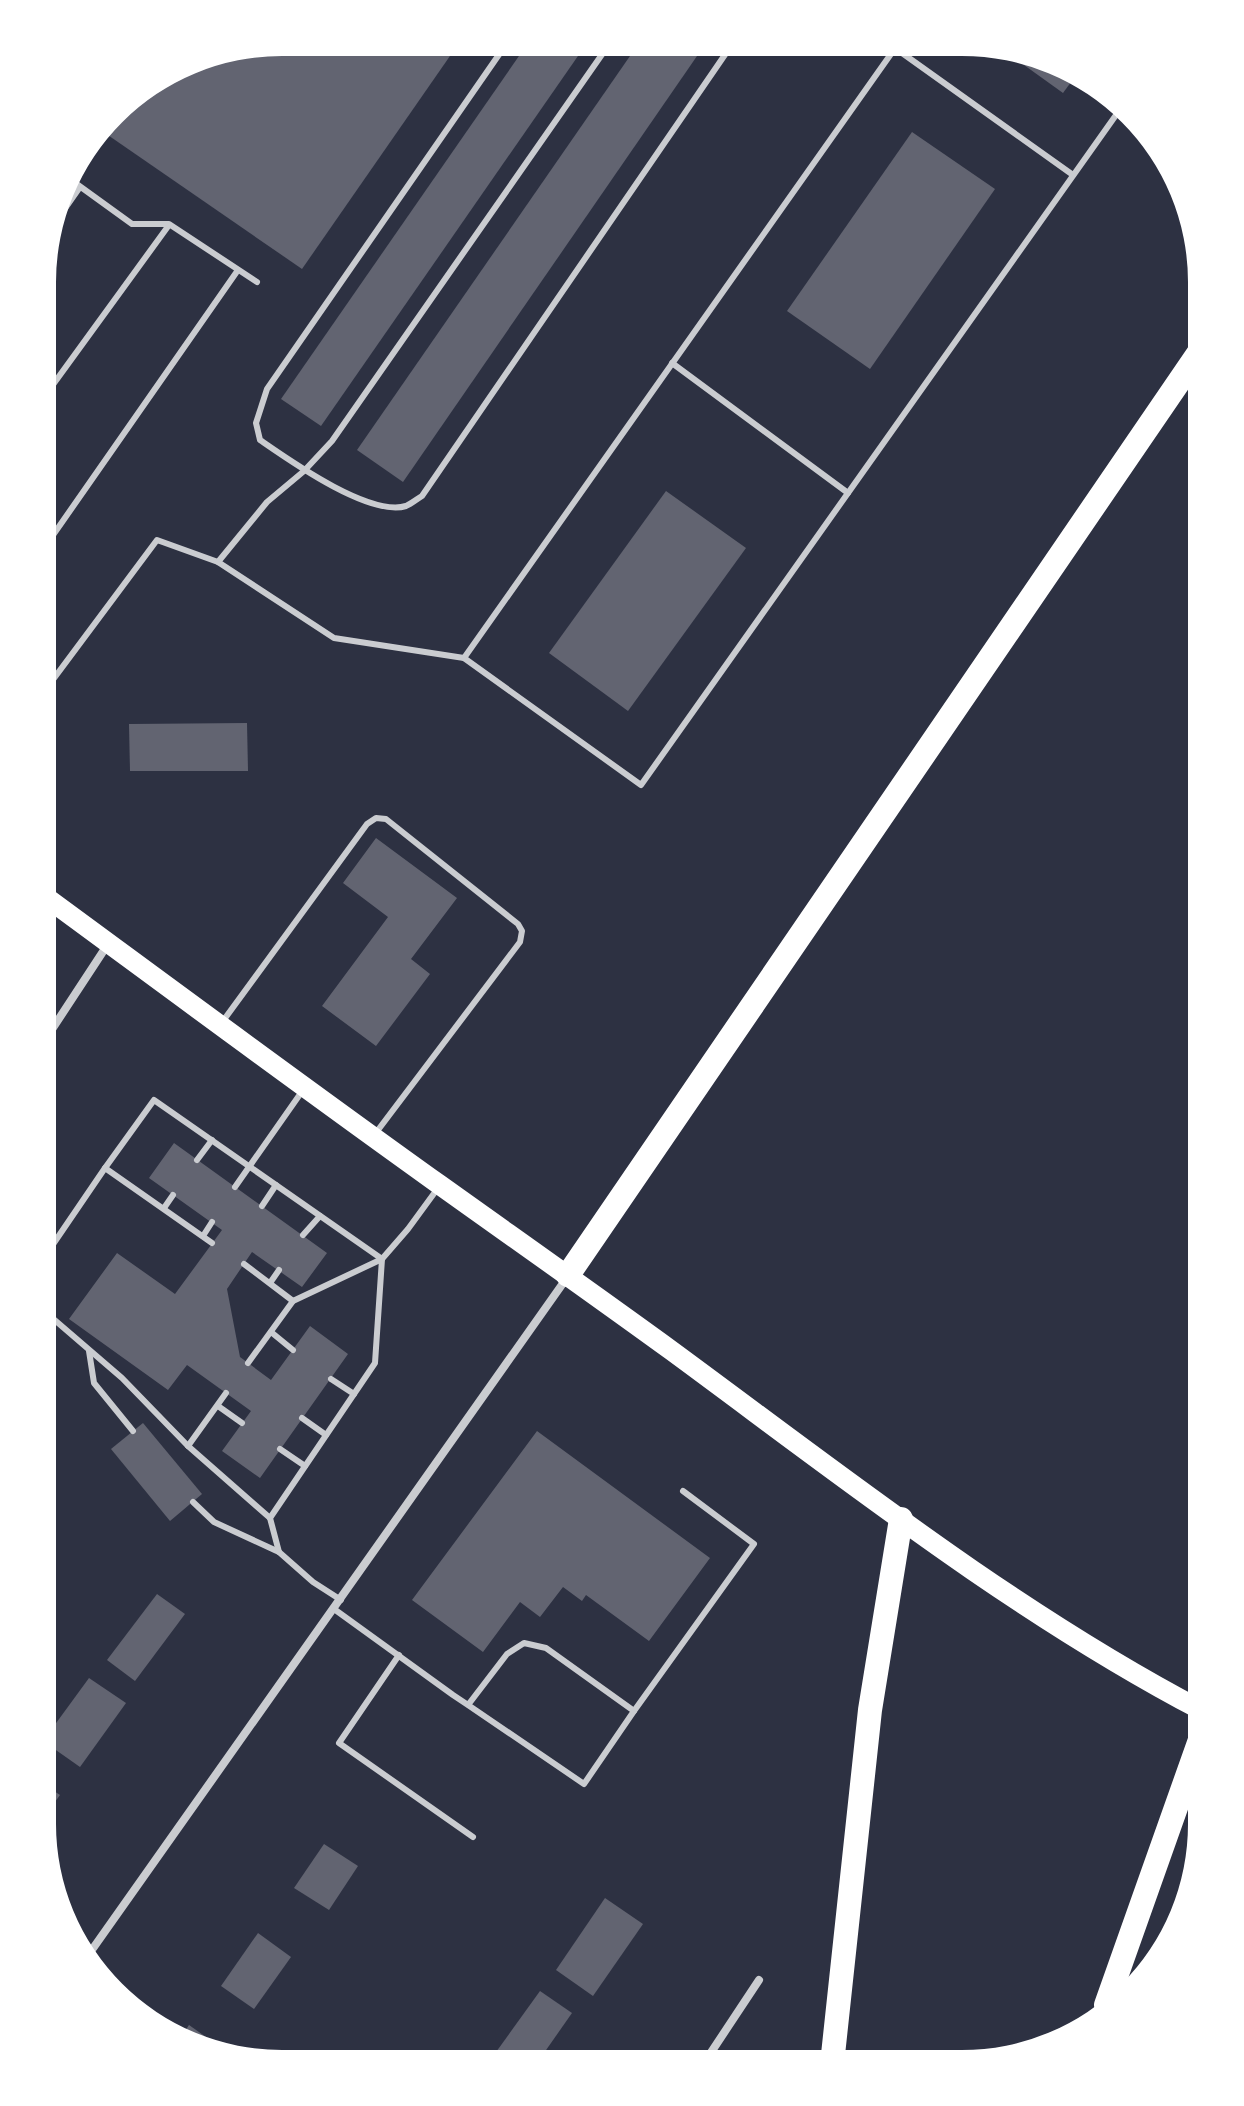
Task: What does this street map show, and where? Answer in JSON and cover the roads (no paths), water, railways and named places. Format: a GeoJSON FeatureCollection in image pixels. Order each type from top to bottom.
{"type":"FeatureCollection","features":[{"type":"Feature","properties":{"kind":"highway"},"geometry":{"type":"LineString","coordinates":[[568,1275],[1188,368]]}},
{"type":"Feature","properties":{"kind":"highway"},"geometry":{"type":"LineString","coordinates":[[834,2050],[870,1710],[901,1519]]}},
{"type":"Feature","properties":{"kind":"highway"},"geometry":{"type":"LineString","coordinates":[[1110,1994],[1188,1774]]}},
{"type":"Feature","properties":{"kind":"main road"},"geometry":{"type":"LineString","coordinates":[[56,904],[901,1519],[1059,1628],[1188,1703]]}},
{"type":"Feature","properties":{"kind":"street"},"geometry":{"type":"LineString","coordinates":[[56,1023],[109,943]]}},
{"type":"Feature","properties":{"kind":"street"},"geometry":{"type":"LineString","coordinates":[[94,1948],[568,1275]]}},
{"type":"Feature","properties":{"kind":"street"},"geometry":{"type":"LineString","coordinates":[[713,2050],[759,1980]]}},
{"type":"Feature","properties":{"kind":"lane"},"geometry":{"type":"LineString","coordinates":[[498,56],[267,389],[256,423],[260,440],[304,471],[381,506],[405,506],[422,496],[724,56]]}},
{"type":"Feature","properties":{"kind":"lane"},"geometry":{"type":"LineString","coordinates":[[218,562],[267,502],[304,471],[332,441],[601,56]]}},
{"type":"Feature","properties":{"kind":"lane"},"geometry":{"type":"LineString","coordinates":[[464,658],[889,56]]}},
{"type":"Feature","properties":{"kind":"lane"},"geometry":{"type":"LineString","coordinates":[[910,56],[1073,175]]}},
{"type":"Feature","properties":{"kind":"lane"},"geometry":{"type":"LineString","coordinates":[[56,676],[157,540],[218,562],[334,638],[464,658],[641,785],[1115,116]]}},
{"type":"Feature","properties":{"kind":"lane"},"geometry":{"type":"LineString","coordinates":[[72,198],[80,187],[132,224],[169,224],[257,282]]}},
{"type":"Feature","properties":{"kind":"lane"},"geometry":{"type":"LineString","coordinates":[[56,380],[169,224]]}},
{"type":"Feature","properties":{"kind":"lane"},"geometry":{"type":"LineString","coordinates":[[56,531],[238,270]]}},
{"type":"Feature","properties":{"kind":"lane"},"geometry":{"type":"LineString","coordinates":[[672,363],[848,493]]}},
{"type":"Feature","properties":{"kind":"lane"},"geometry":{"type":"LineString","coordinates":[[220,1025],[367,824],[376,818],[386,819],[518,924],[522,931],[520,942],[373,1137]]}},
{"type":"Feature","properties":{"kind":"lane"},"geometry":{"type":"LineString","coordinates":[[235,1187],[305,1087]]}},
{"type":"Feature","properties":{"kind":"lane"},"geometry":{"type":"LineString","coordinates":[[56,1240],[154,1100],[382,1259]]}},
{"type":"Feature","properties":{"kind":"lane"},"geometry":{"type":"LineString","coordinates":[[197,1160],[212,1140]]}},
{"type":"Feature","properties":{"kind":"lane"},"geometry":{"type":"LineString","coordinates":[[105,1168],[212,1243]]}},
{"type":"Feature","properties":{"kind":"lane"},"geometry":{"type":"LineString","coordinates":[[262,1206],[276,1185]]}},
{"type":"Feature","properties":{"kind":"lane"},"geometry":{"type":"LineString","coordinates":[[248,1363],[293,1301],[382,1259],[440,1186]]}},
{"type":"Feature","properties":{"kind":"lane"},"geometry":{"type":"LineString","coordinates":[[164,1208],[173,1195]]}},
{"type":"Feature","properties":{"kind":"lane"},"geometry":{"type":"LineString","coordinates":[[303,1235],[320,1216]]}},
{"type":"Feature","properties":{"kind":"lane"},"geometry":{"type":"LineString","coordinates":[[203,1236],[212,1222]]}},
{"type":"Feature","properties":{"kind":"lane"},"geometry":{"type":"LineString","coordinates":[[270,1518],[375,1363],[382,1259]]}},
{"type":"Feature","properties":{"kind":"lane"},"geometry":{"type":"LineString","coordinates":[[244,1264],[293,1301]]}},
{"type":"Feature","properties":{"kind":"lane"},"geometry":{"type":"LineString","coordinates":[[270,1283],[279,1270]]}},
{"type":"Feature","properties":{"kind":"lane"},"geometry":{"type":"LineString","coordinates":[[56,1322],[122,1378],[188,1446],[270,1518],[279,1552]]}},
{"type":"Feature","properties":{"kind":"lane"},"geometry":{"type":"LineString","coordinates":[[271,1332],[293,1350]]}},
{"type":"Feature","properties":{"kind":"lane"},"geometry":{"type":"LineString","coordinates":[[89,1351],[94,1383],[133,1431]]}},
{"type":"Feature","properties":{"kind":"lane"},"geometry":{"type":"LineString","coordinates":[[331,1379],[354,1394]]}},
{"type":"Feature","properties":{"kind":"lane"},"geometry":{"type":"LineString","coordinates":[[188,1446],[226,1393]]}},
{"type":"Feature","properties":{"kind":"lane"},"geometry":{"type":"LineString","coordinates":[[218,1406],[242,1423]]}},
{"type":"Feature","properties":{"kind":"lane"},"geometry":{"type":"LineString","coordinates":[[302,1418],[326,1435]]}},
{"type":"Feature","properties":{"kind":"lane"},"geometry":{"type":"LineString","coordinates":[[280,1449],[305,1466]]}},
{"type":"Feature","properties":{"kind":"lane"},"geometry":{"type":"LineString","coordinates":[[334,1609],[584,1784],[754,1544],[683,1491]]}},
{"type":"Feature","properties":{"kind":"lane"},"geometry":{"type":"LineString","coordinates":[[193,1502],[214,1522],[279,1552],[313,1582],[341,1600]]}},
{"type":"Feature","properties":{"kind":"lane"},"geometry":{"type":"LineString","coordinates":[[468,1705],[507,1654],[524,1643],[546,1648],[634,1711]]}},
{"type":"Feature","properties":{"kind":"lane"},"geometry":{"type":"LineString","coordinates":[[399,1655],[339,1743],[473,1837]]}}]}
